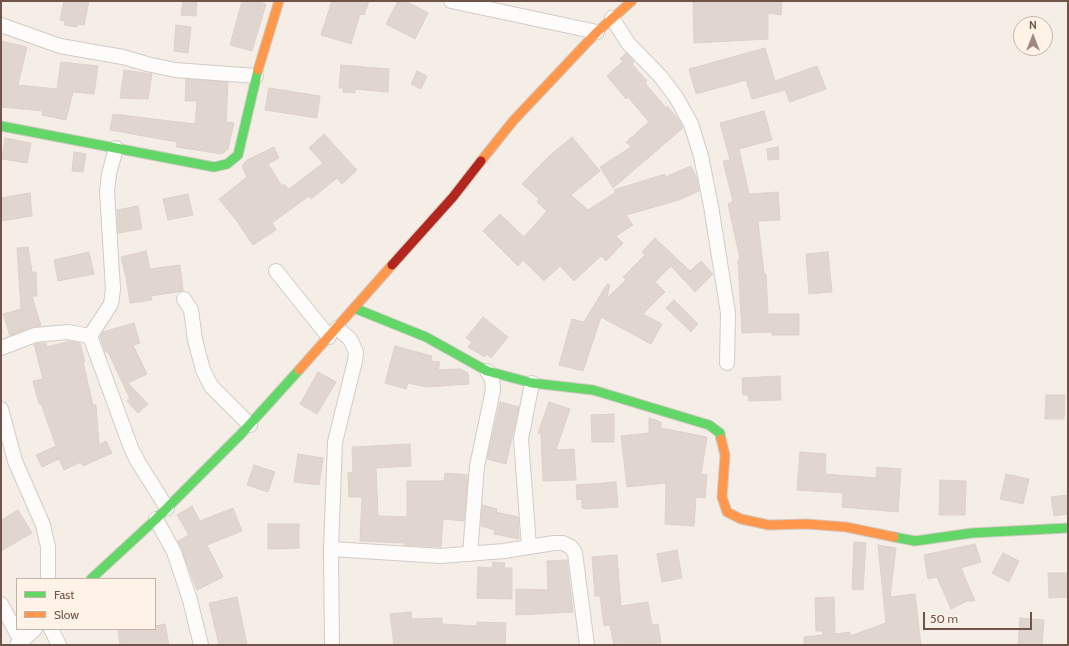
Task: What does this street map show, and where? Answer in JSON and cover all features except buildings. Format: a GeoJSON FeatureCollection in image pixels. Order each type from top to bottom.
{"type":"FeatureCollection","features":[{"type":"Feature","properties":{"kind":"street"},"geometry":{"type":"LineString","coordinates":[[1,126],[214,167],[227,164],[238,155],[256,76],[280,1]]}},
{"type":"Feature","properties":{"kind":"street"},"geometry":{"type":"LineString","coordinates":[[451,1],[597,32]]}},
{"type":"Feature","properties":{"kind":"street"},"geometry":{"type":"LineString","coordinates":[[92,578],[156,519],[250,425],[453,197],[513,121],[597,32],[632,1]]}},
{"type":"Feature","properties":{"kind":"street"},"geometry":{"type":"LineString","coordinates":[[612,18],[628,43],[660,76],[676,97],[691,124],[701,156],[711,206],[728,313],[727,363]]}},
{"type":"Feature","properties":{"kind":"street"},"geometry":{"type":"LineString","coordinates":[[1,25],[60,46],[123,56],[168,68],[256,76]]}},
{"type":"Feature","properties":{"kind":"street"},"geometry":{"type":"LineString","coordinates":[[90,336],[111,304],[113,289],[107,191],[109,174],[116,148]]}},
{"type":"Feature","properties":{"kind":"street"},"geometry":{"type":"LineString","coordinates":[[276,271],[333,332],[350,339],[356,352],[335,442],[330,549],[332,645]]}},
{"type":"Feature","properties":{"kind":"street"},"geometry":{"type":"LineString","coordinates":[[184,299],[191,310],[195,340],[203,370],[211,386],[250,425]]}},
{"type":"Feature","properties":{"kind":"street"},"geometry":{"type":"LineString","coordinates":[[354,308],[426,337],[487,371],[532,383],[593,390],[709,424],[720,433],[725,455],[721,483],[725,507],[727,512],[741,519],[769,525],[807,524],[846,528],[915,541],[946,538],[972,533],[1068,528]]}},
{"type":"Feature","properties":{"kind":"street"},"geometry":{"type":"LineString","coordinates":[[1,348],[35,335],[68,332],[90,336]]}},
{"type":"Feature","properties":{"kind":"street"},"geometry":{"type":"LineString","coordinates":[[90,336],[131,448],[167,508]]}},
{"type":"Feature","properties":{"kind":"street"},"geometry":{"type":"LineString","coordinates":[[470,554],[477,466],[493,390],[492,379],[487,371]]}},
{"type":"Feature","properties":{"kind":"street"},"geometry":{"type":"LineString","coordinates":[[529,547],[520,439],[532,383]]}},
{"type":"Feature","properties":{"kind":"street"},"geometry":{"type":"LineString","coordinates":[[1,409],[15,461],[43,525],[48,547],[48,578]]}},
{"type":"Feature","properties":{"kind":"street"},"geometry":{"type":"LineString","coordinates":[[156,519],[174,552],[190,600],[201,645]]}},
{"type":"Feature","properties":{"kind":"street"},"geometry":{"type":"LineString","coordinates":[[330,549],[386,554],[441,556],[563,543],[571,547],[575,553],[587,645]]}},
{"type":"Feature","properties":{"kind":"street"},"geometry":{"type":"LineString","coordinates":[[1,604],[19,643],[35,630]]}},
{"type":"Feature","properties":{"kind":"street"},"geometry":{"type":"LineString","coordinates":[[52,630],[59,645]]}},
{"type":"Feature","properties":{"kind":"traffic: fast"},"geometry":{"type":"LineString","coordinates":[[1,126],[214,167],[227,164],[238,155],[258,70]]}},
{"type":"Feature","properties":{"kind":"traffic: fast"},"geometry":{"type":"LineString","coordinates":[[354,308],[426,337],[487,371],[532,383],[593,390],[709,425],[720,433],[721,439]]}},
{"type":"Feature","properties":{"kind":"traffic: fast"},"geometry":{"type":"LineString","coordinates":[[92,578],[156,519],[241,434],[299,370]]}},
{"type":"Feature","properties":{"kind":"traffic: fast"},"geometry":{"type":"LineString","coordinates":[[894,537],[915,541],[972,533],[1068,528]]}},
{"type":"Feature","properties":{"kind":"traffic: slow"},"geometry":{"type":"LineString","coordinates":[[258,70],[279,1]]}},
{"type":"Feature","properties":{"kind":"traffic: slow"},"geometry":{"type":"LineString","coordinates":[[481,161],[513,121],[597,32],[632,1]]}},
{"type":"Feature","properties":{"kind":"traffic: slow"},"geometry":{"type":"LineString","coordinates":[[299,370],[392,265]]}},
{"type":"Feature","properties":{"kind":"traffic: slow"},"geometry":{"type":"LineString","coordinates":[[721,439],[725,455],[722,497],[727,512],[741,519],[769,525],[807,524],[846,527],[894,537]]}},
{"type":"Feature","properties":{"kind":"traffic: jam"},"geometry":{"type":"LineString","coordinates":[[392,265],[453,197],[481,161]]}}]}
